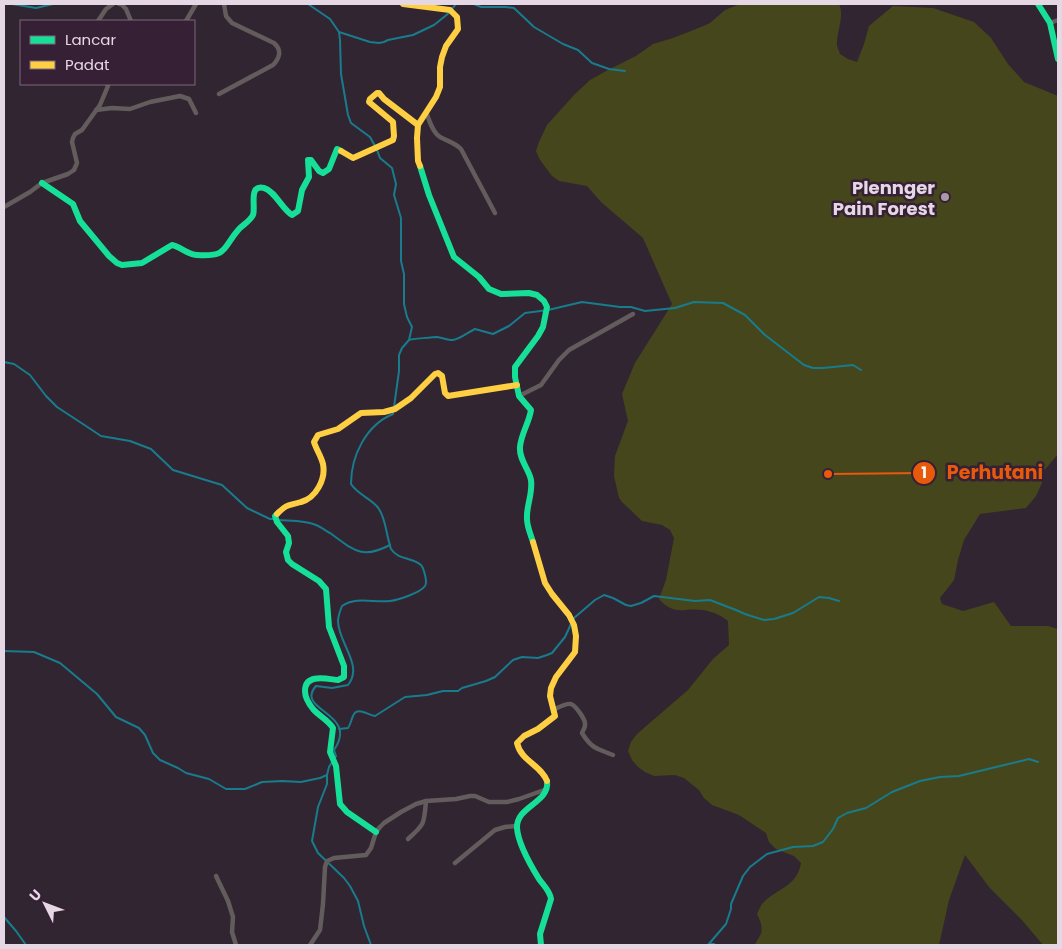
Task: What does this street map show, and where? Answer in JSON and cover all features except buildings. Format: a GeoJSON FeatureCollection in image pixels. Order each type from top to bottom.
{"type":"FeatureCollection","features":[{"type":"Feature","properties":{"kind":"street"},"geometry":{"type":"LineString","coordinates":[[99,20],[106,9],[113,4]]}},
{"type":"Feature","properties":{"kind":"street"},"geometry":{"type":"LineString","coordinates":[[119,4],[126,9],[131,20]]}},
{"type":"Feature","properties":{"kind":"street"},"geometry":{"type":"LineString","coordinates":[[187,20],[196,4]]}},
{"type":"Feature","properties":{"kind":"street"},"geometry":{"type":"LineString","coordinates":[[220,94],[273,65],[279,58],[280,52],[274,43],[232,23],[226,16],[224,4]]}},
{"type":"Feature","properties":{"kind":"street"},"geometry":{"type":"LineString","coordinates":[[403,4],[453,12],[458,22],[458,29],[446,46],[442,57],[440,88],[432,105],[418,125],[417,138],[418,161],[429,195],[454,258],[479,277],[489,290],[501,294],[530,293],[544,301],[547,307],[543,327],[515,367],[519,396],[531,410],[528,426],[520,446],[520,453],[531,474],[532,483],[527,513],[528,530],[544,581],[552,596],[567,612],[575,625],[576,647],[575,652],[550,689],[555,716],[536,730],[522,736],[517,743],[520,753],[540,770],[549,784],[546,792],[526,809],[516,826],[535,873],[551,895],[540,934],[541,945]]}},
{"type":"Feature","properties":{"kind":"street"},"geometry":{"type":"LineString","coordinates":[[1038,4],[1050,23],[1058,59]]}},
{"type":"Feature","properties":{"kind":"street"},"geometry":{"type":"LineString","coordinates":[[1050,23],[1058,20]]}},
{"type":"Feature","properties":{"kind":"street"},"geometry":{"type":"LineString","coordinates":[[4,207],[42,183],[74,170],[77,163],[72,142],[73,138],[75,134],[82,130],[96,110],[108,85]]}},
{"type":"Feature","properties":{"kind":"street"},"geometry":{"type":"LineString","coordinates":[[42,183],[73,204],[80,221],[108,256],[117,263],[122,265],[142,263],[172,245],[176,245],[194,256],[219,254],[254,214],[253,194],[255,191],[260,188],[267,189],[292,215],[298,211],[301,204],[301,192],[309,176],[308,159],[323,173],[330,168],[335,151],[338,148],[353,158],[394,139],[394,124],[392,120],[369,103],[377,92],[384,100],[418,125]]}},
{"type":"Feature","properties":{"kind":"street"},"geometry":{"type":"LineString","coordinates":[[96,110],[112,108],[130,109],[150,102],[180,96],[188,99],[196,112]]}},
{"type":"Feature","properties":{"kind":"street"},"geometry":{"type":"LineString","coordinates":[[426,112],[435,132],[461,149],[495,213]]}},
{"type":"Feature","properties":{"kind":"street"},"geometry":{"type":"LineString","coordinates":[[519,396],[541,386],[559,360],[569,350],[633,314]]}},
{"type":"Feature","properties":{"kind":"street"},"geometry":{"type":"LineString","coordinates":[[376,832],[347,812],[340,804],[336,764],[330,752],[333,728],[328,721],[312,708],[305,691],[308,682],[312,680],[338,680],[344,676],[344,666],[329,627],[326,589],[319,581],[288,560],[286,556],[289,538],[276,523],[275,516],[288,505],[310,497],[320,485],[324,470],[323,462],[314,442],[318,435],[338,429],[361,413],[384,412],[395,409],[438,373],[442,376],[446,395],[451,397],[516,385]]}},
{"type":"Feature","properties":{"kind":"street"},"geometry":{"type":"LineString","coordinates":[[555,709],[571,704],[585,721],[585,727],[582,732],[590,744],[613,755]]}},
{"type":"Feature","properties":{"kind":"street"},"geometry":{"type":"LineString","coordinates":[[310,945],[320,930],[327,861],[334,858],[366,855],[371,848],[376,832],[384,822],[416,804],[426,801],[475,796],[488,802],[507,802],[548,788]]}},
{"type":"Feature","properties":{"kind":"street"},"geometry":{"type":"LineString","coordinates":[[408,839],[420,828],[424,820],[426,801]]}},
{"type":"Feature","properties":{"kind":"street"},"geometry":{"type":"LineString","coordinates":[[455,863],[495,830],[516,826]]}},
{"type":"Feature","properties":{"kind":"street"},"geometry":{"type":"LineString","coordinates":[[216,876],[228,901],[233,917],[232,932],[236,945]]}},
{"type":"Feature","properties":{"kind":"shaded area"},"geometry":{"type":"Polygon","coordinates":[[[740,4],[839,4],[841,19],[837,46],[840,54],[857,62],[869,26],[893,6],[933,8],[974,22],[991,38],[1008,64],[1024,82],[1058,96],[1058,454],[1043,472],[1042,483],[1036,496],[1026,508],[980,514],[964,540],[954,580],[940,598],[942,604],[963,611],[994,602],[1011,626],[1048,626],[1058,629],[1058,945],[1043,945],[1021,919],[989,887],[965,855],[949,900],[939,945],[755,945],[762,931],[757,914],[760,907],[768,898],[791,882],[799,871],[801,863],[794,856],[776,849],[769,842],[766,833],[739,815],[712,805],[699,790],[684,778],[675,775],[654,776],[645,772],[632,760],[628,751],[631,742],[637,734],[688,690],[713,659],[729,645],[728,621],[717,614],[703,610],[675,610],[665,605],[659,599],[666,580],[674,538],[670,530],[662,525],[642,521],[622,502],[619,498],[614,476],[615,456],[628,421],[622,394],[635,363],[672,304],[643,238],[601,202],[587,186],[559,181],[552,176],[536,151],[547,125],[590,80],[636,56],[653,44],[710,23],[725,10],[740,4]]]}},
{"type":"Feature","properties":{"kind":"waterway"},"geometry":{"type":"LineString","coordinates":[[12,4],[36,8],[53,4]]}},
{"type":"Feature","properties":{"kind":"waterway"},"geometry":{"type":"LineString","coordinates":[[308,4],[330,19],[339,32],[341,74],[348,115],[351,123],[370,137],[375,146]]}},
{"type":"Feature","properties":{"kind":"waterway"},"geometry":{"type":"LineString","coordinates":[[452,9],[456,4]]}},
{"type":"Feature","properties":{"kind":"waterway"},"geometry":{"type":"LineString","coordinates":[[474,4],[481,7],[514,8],[534,27],[563,44],[578,50],[592,63],[609,69],[625,71]]}},
{"type":"Feature","properties":{"kind":"waterway"},"geometry":{"type":"LineString","coordinates":[[339,32],[379,43],[413,35],[434,25],[449,13]]}},
{"type":"Feature","properties":{"kind":"waterway"},"geometry":{"type":"LineString","coordinates":[[377,150],[380,158],[392,168],[396,184],[394,195],[401,218],[404,304],[412,327],[409,340],[399,355],[399,371],[394,407]]}},
{"type":"Feature","properties":{"kind":"waterway"},"geometry":{"type":"LineString","coordinates":[[409,340],[437,337],[453,340],[475,329],[493,334],[509,326],[525,313],[582,302],[631,307],[645,311],[675,308],[694,302],[723,303],[745,315],[765,335],[804,365],[813,368],[853,365],[861,370]]}},
{"type":"Feature","properties":{"kind":"waterway"},"geometry":{"type":"LineString","coordinates":[[4,362],[14,364],[30,375],[57,407],[101,436],[130,441],[151,449],[173,470],[222,485],[247,508],[273,519]]}},
{"type":"Feature","properties":{"kind":"waterway"},"geometry":{"type":"LineString","coordinates":[[335,758],[334,750],[340,737],[339,727],[313,701],[312,694],[316,686],[332,688],[348,685],[352,677],[352,662],[339,629],[338,619],[342,606],[353,601],[390,601],[398,599],[419,591],[426,584],[424,570],[421,565],[397,555],[391,549],[383,516],[377,506],[351,484],[354,463],[362,443],[375,426],[393,414],[393,411]]}},
{"type":"Feature","properties":{"kind":"waterway"},"geometry":{"type":"LineString","coordinates":[[278,520],[311,523],[358,551],[372,552],[390,545]]}},
{"type":"Feature","properties":{"kind":"waterway"},"geometry":{"type":"LineString","coordinates":[[574,618],[595,600],[604,595],[631,606],[654,596],[695,601],[710,600],[764,620],[793,613],[819,597],[839,601]]}},
{"type":"Feature","properties":{"kind":"waterway"},"geometry":{"type":"LineString","coordinates":[[339,729],[348,728],[353,716],[357,712],[360,711],[375,716],[405,697],[443,691],[458,691],[495,677],[513,660],[522,657],[538,658],[552,653],[565,637],[571,624]]}},
{"type":"Feature","properties":{"kind":"waterway"},"geometry":{"type":"LineString","coordinates":[[4,651],[34,652],[60,663],[97,694],[116,717],[139,728],[145,735],[153,753],[160,760],[186,773],[209,779],[226,789],[245,789],[262,782],[301,782],[327,775]]}},
{"type":"Feature","properties":{"kind":"waterway"},"geometry":{"type":"LineString","coordinates":[[708,945],[726,924],[731,904],[743,876],[750,867],[767,854],[793,847],[813,846],[823,842],[833,829],[838,818],[847,813],[866,808],[892,792],[920,781],[959,776],[1029,759],[1038,762]]}},
{"type":"Feature","properties":{"kind":"waterway"},"geometry":{"type":"LineString","coordinates":[[332,762],[327,775],[327,784],[318,807],[312,841],[318,853],[350,886],[358,901],[371,945]]}},
{"type":"Feature","properties":{"kind":"waterway"},"geometry":{"type":"LineString","coordinates":[[4,917],[26,945]]}},
{"type":"Feature","properties":{"kind":"waterway"},"geometry":{"type":"LineString","coordinates":[[709,944],[715,945]]}},
{"type":"Feature","properties":{"kind":"traffic: fast"},"geometry":{"type":"LineString","coordinates":[[1038,4],[1050,23],[1058,59]]}},
{"type":"Feature","properties":{"kind":"traffic: fast"},"geometry":{"type":"LineString","coordinates":[[42,183],[73,204],[80,221],[117,263],[122,265],[142,263],[172,245],[194,255],[220,253],[239,229],[252,217],[254,193],[259,188],[264,188],[272,193],[292,215],[298,211],[302,190],[309,177],[308,160],[311,160],[319,171],[323,173],[329,169],[337,149],[341,151]]}},
{"type":"Feature","properties":{"kind":"traffic: fast"},"geometry":{"type":"LineString","coordinates":[[420,166],[429,195],[454,257],[479,277],[489,289],[501,294],[529,293],[537,295],[544,301],[547,307],[543,327],[515,367],[519,396],[531,410],[522,438],[520,452],[531,480],[527,519],[533,542]]}},
{"type":"Feature","properties":{"kind":"traffic: fast"},"geometry":{"type":"LineString","coordinates":[[277,514],[275,516],[277,522],[288,536],[289,543],[286,552],[288,560],[319,581],[326,589],[329,627],[344,666],[344,677],[338,680],[317,678],[309,682],[306,685],[306,696],[313,709],[333,728],[330,752],[336,766],[340,804],[347,812],[376,832]]}},
{"type":"Feature","properties":{"kind":"traffic: fast"},"geometry":{"type":"LineString","coordinates":[[541,945],[540,934],[551,899],[525,854],[517,828],[522,814],[543,795],[547,788],[547,781]]}},
{"type":"Feature","properties":{"kind":"traffic: slow"},"geometry":{"type":"LineString","coordinates":[[403,4],[450,10],[457,17],[458,29],[446,46],[442,57],[440,87],[436,97],[418,125],[418,161],[420,166]]}},
{"type":"Feature","properties":{"kind":"traffic: slow"},"geometry":{"type":"LineString","coordinates":[[341,151],[353,158],[393,140],[393,122],[369,102],[377,93],[418,125]]}},
{"type":"Feature","properties":{"kind":"traffic: slow"},"geometry":{"type":"LineString","coordinates":[[277,514],[286,506],[306,500],[319,487],[324,470],[314,442],[318,435],[338,429],[361,413],[384,412],[395,409],[411,398],[438,373],[442,376],[445,393],[448,396],[517,385]]}},
{"type":"Feature","properties":{"kind":"traffic: slow"},"geometry":{"type":"LineString","coordinates":[[533,542],[545,583],[569,615],[574,625],[576,636],[575,652],[556,677],[551,688],[550,696],[555,716],[538,729],[524,736],[517,743],[519,749],[547,781]]}},
{"type":"Feature","properties":{"kind":"place","name":"Plennger Pain Forest"},"geometry":{"type":"Point","coordinates":[945,197]}},
{"type":"Feature","properties":{"kind":"place","name":"Perhutani"},"geometry":{"type":"Point","coordinates":[828,474]}}]}
